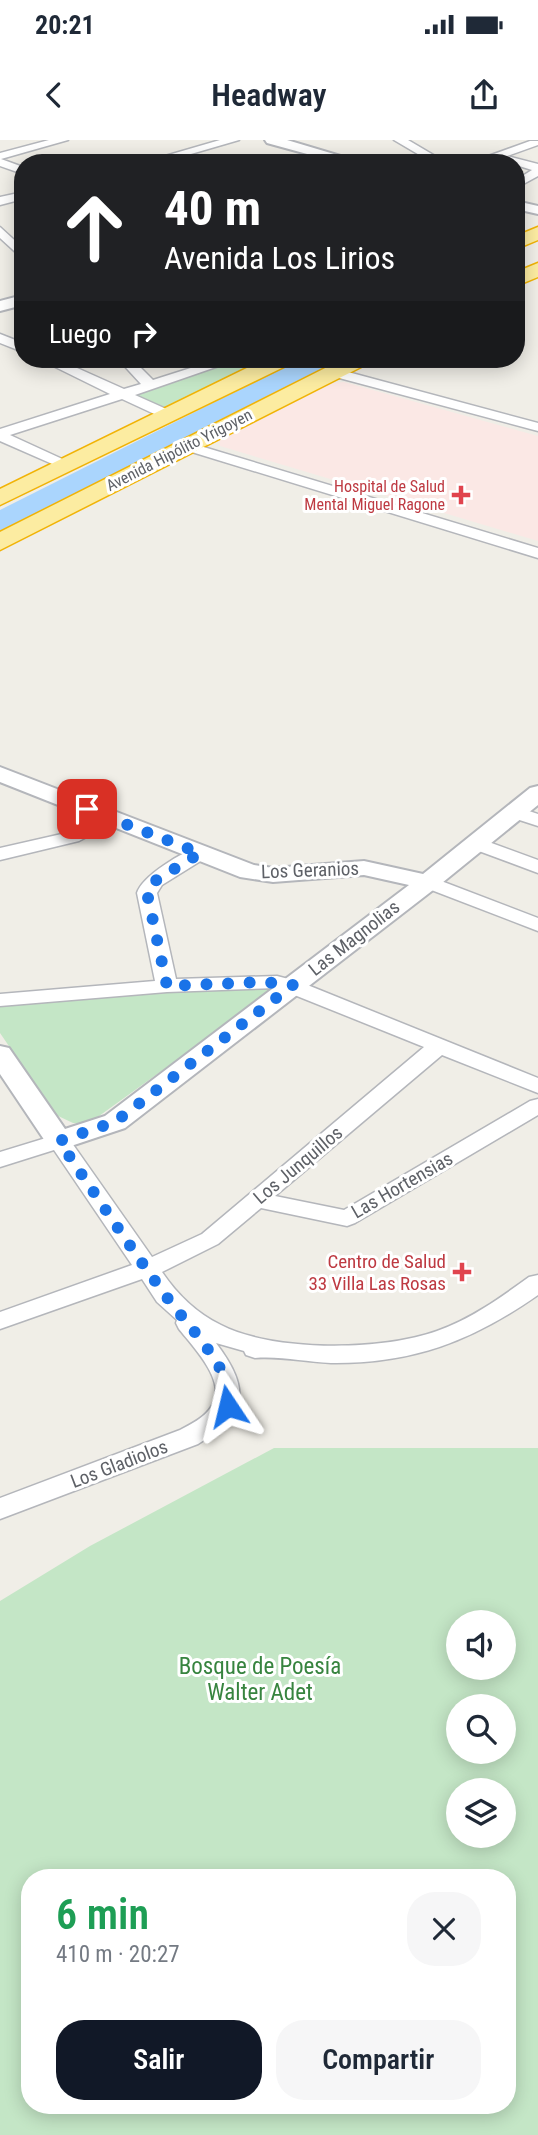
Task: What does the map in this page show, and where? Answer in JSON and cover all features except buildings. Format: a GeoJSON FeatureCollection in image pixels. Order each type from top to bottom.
{"type":"FeatureCollection","features":[{"type":"Feature","properties":{"kind":"highway","name":"Avenida Hipólito Yrigoyen"},"geometry":{"type":"LineString","coordinates":[[0,498],[264,368]]}},
{"type":"Feature","properties":{"kind":"highway","name":"Avenida Hipólito Yrigoyen"},"geometry":{"type":"LineString","coordinates":[[0,542],[341,368]]}},
{"type":"Feature","properties":{"kind":"street"},"geometry":{"type":"LineString","coordinates":[[0,156],[62,140]]}},
{"type":"Feature","properties":{"kind":"street"},"geometry":{"type":"LineString","coordinates":[[180,154],[233,140]]}},
{"type":"Feature","properties":{"kind":"street"},"geometry":{"type":"LineString","coordinates":[[272,140],[324,154]]}},
{"type":"Feature","properties":{"kind":"street"},"geometry":{"type":"LineString","coordinates":[[400,140],[426,154]]}},
{"type":"Feature","properties":{"kind":"street"},"geometry":{"type":"LineString","coordinates":[[502,154],[532,143]]}},
{"type":"Feature","properties":{"kind":"street"},"geometry":{"type":"LineString","coordinates":[[0,231],[14,246]]}},
{"type":"Feature","properties":{"kind":"street"},"geometry":{"type":"LineString","coordinates":[[66,368],[167,415]]}},
{"type":"Feature","properties":{"kind":"street"},"geometry":{"type":"LineString","coordinates":[[134,368],[149,384]]}},
{"type":"Feature","properties":{"kind":"street"},"geometry":{"type":"LineString","coordinates":[[0,435],[120,393],[202,368]]}},
{"type":"Feature","properties":{"kind":"street"},"geometry":{"type":"LineString","coordinates":[[333,372],[538,427]]}},
{"type":"Feature","properties":{"kind":"street"},"geometry":{"type":"LineString","coordinates":[[0,435],[66,466]]}},
{"type":"Feature","properties":{"kind":"street"},"geometry":{"type":"LineString","coordinates":[[187,446],[538,553]]}},
{"type":"Feature","properties":{"kind":"street","name":"Los Geranios"},"geometry":{"type":"LineString","coordinates":[[0,774],[108,818],[261,874],[364,868],[428,882]]}},
{"type":"Feature","properties":{"kind":"street","name":"Las Magnolias"},"geometry":{"type":"LineString","coordinates":[[59,1141],[115,1122],[428,882],[538,793]]}},
{"type":"Feature","properties":{"kind":"street"},"geometry":{"type":"LineString","coordinates":[[514,812],[538,820]]}},
{"type":"Feature","properties":{"kind":"street"},"geometry":{"type":"LineString","coordinates":[[0,855],[72,837],[108,818]]}},
{"type":"Feature","properties":{"kind":"street"},"geometry":{"type":"LineString","coordinates":[[364,868],[428,862],[467,849],[538,867]]}},
{"type":"Feature","properties":{"kind":"street"},"geometry":{"type":"LineString","coordinates":[[167,986],[147,893],[149,886],[155,881],[200,853]]}},
{"type":"Feature","properties":{"kind":"street"},"geometry":{"type":"LineString","coordinates":[[428,882],[538,925]]}},
{"type":"Feature","properties":{"kind":"street"},"geometry":{"type":"LineString","coordinates":[[0,1000],[167,986],[263,982],[293,985],[538,1086]]}},
{"type":"Feature","properties":{"kind":"street","name":"Los Junquillos"},"geometry":{"type":"LineString","coordinates":[[0,1321],[147,1269],[210,1239],[439,1046]]}},
{"type":"Feature","properties":{"kind":"street"},"geometry":{"type":"LineString","coordinates":[[0,1054],[147,1269],[178,1309],[213,1334],[231,1341],[330,1354],[393,1350],[458,1333],[478,1323],[538,1283]]}},
{"type":"Feature","properties":{"kind":"street","name":"Las Hortensias"},"geometry":{"type":"LineString","coordinates":[[256,1200],[347,1218],[538,1106]]}},
{"type":"Feature","properties":{"kind":"street"},"geometry":{"type":"LineString","coordinates":[[0,1160],[59,1141]]}},
{"type":"Feature","properties":{"kind":"street","name":"Los Gladiolos"},"geometry":{"type":"LineString","coordinates":[[0,1509],[203,1430],[217,1420],[228,1406],[230,1395],[227,1382],[178,1309]]}},
{"type":"Feature","properties":{"kind":"street"},"geometry":{"type":"LineString","coordinates":[[218,1365],[237,1353],[268,1347]]}},
{"type":"Feature","properties":{"kind":"shaded area","name":"Hospital de Salud Mental Miguel Ragone"},"geometry":{"type":"Polygon","coordinates":[[[344,382],[538,436],[538,541],[220,446],[219,441],[332,383],[344,382]]]}},
{"type":"Feature","properties":{"kind":"green space"},"geometry":{"type":"Polygon","coordinates":[[[212,368],[251,368],[173,408],[162,408],[128,393],[212,368]]]}},
{"type":"Feature","properties":{"kind":"green space"},"geometry":{"type":"Polygon","coordinates":[[[265,985],[275,989],[88,1124],[73,1123],[56,1115],[0,1033],[0,1003],[265,985]]]}},
{"type":"Feature","properties":{"kind":"green space","name":"Bosque de Poesía Walter Adet"},"geometry":{"type":"Polygon","coordinates":[[[274,1448],[538,1448],[538,2135],[0,2135],[0,1601],[90,1546],[274,1448]]]}},
{"type":"Feature","properties":{"kind":"water"},"geometry":{"type":"Polygon","coordinates":[[[282,368],[326,368],[0,533],[0,510],[282,368]]]}},
{"type":"Feature","properties":{"kind":"place","name":"Hospital de Salud Mental Miguel Ragone"},"geometry":{"type":"Point","coordinates":[461,495]}},
{"type":"Feature","properties":{"kind":"place","name":"Centro de Salud 33 Villa Las Rosas"},"geometry":{"type":"Point","coordinates":[462,1272]}},
{"type":"Feature","properties":{"kind":"route"},"geometry":{"type":"LineString","coordinates":[[87,809],[200,853],[155,881],[149,886],[147,893],[167,986],[263,982],[293,985],[115,1122],[59,1141],[156,1283],[218,1365],[227,1382],[230,1395],[228,1406]]}}]}
